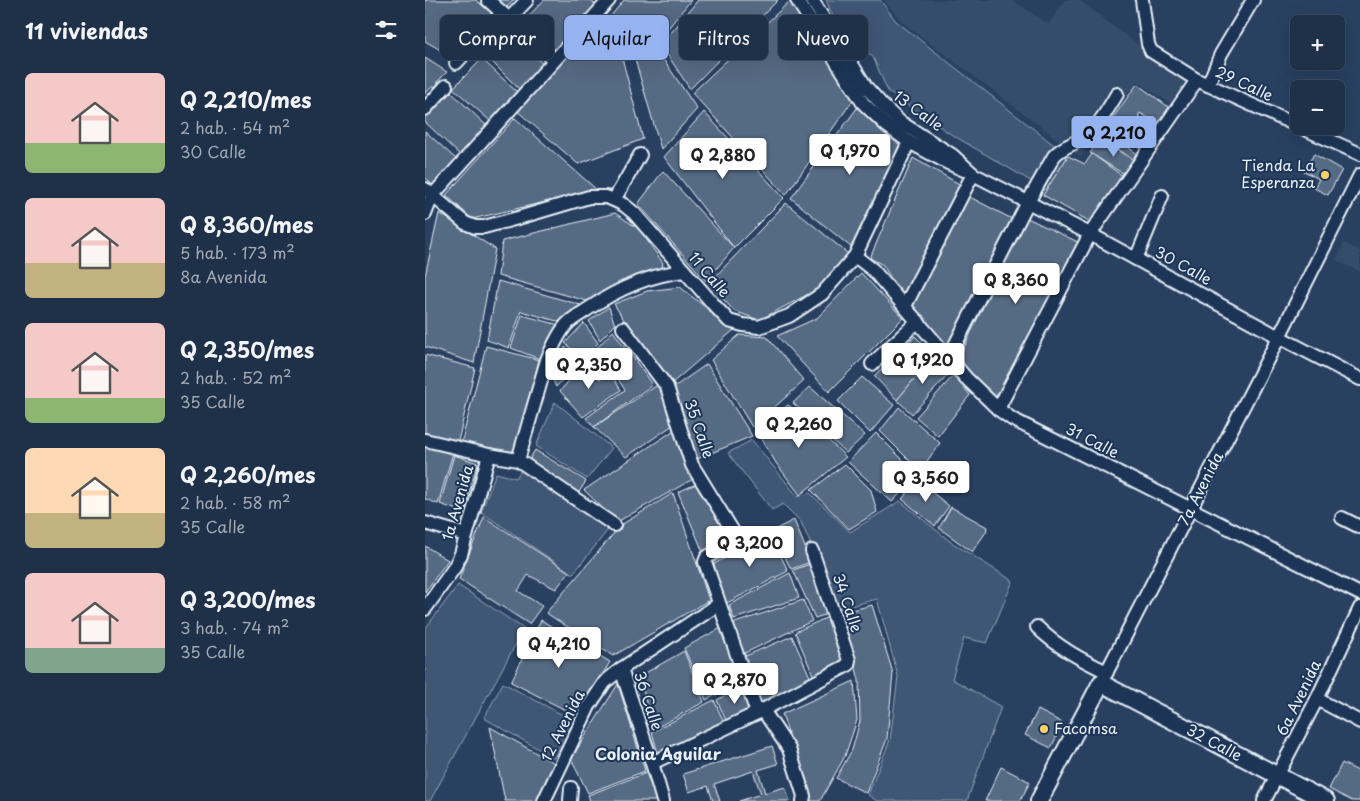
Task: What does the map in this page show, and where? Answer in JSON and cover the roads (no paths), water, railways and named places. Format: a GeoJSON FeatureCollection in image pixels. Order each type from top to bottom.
{"type":"FeatureCollection","features":[{"type":"Feature","properties":{"kind":"main road","name":"32 Calle"},"geometry":{"type":"LineString","coordinates":[[1104,678],[1277,776],[1326,801]]}},
{"type":"Feature","properties":{"kind":"main road","name":"7a Avenida"},"geometry":{"type":"LineString","coordinates":[[1039,801],[1104,678]]}},
{"type":"Feature","properties":{"kind":"street"},"geometry":{"type":"LineString","coordinates":[[487,0],[505,15]]}},
{"type":"Feature","properties":{"kind":"street"},"geometry":{"type":"LineString","coordinates":[[507,15],[527,0]]}},
{"type":"Feature","properties":{"kind":"street"},"geometry":{"type":"LineString","coordinates":[[425,214],[429,193],[609,0]]}},
{"type":"Feature","properties":{"kind":"street"},"geometry":{"type":"LineString","coordinates":[[797,0],[863,103],[887,126],[909,142],[973,174],[905,306]]}},
{"type":"Feature","properties":{"kind":"street","name":"13 Calle"},"geometry":{"type":"LineString","coordinates":[[812,0],[822,15]]}},
{"type":"Feature","properties":{"kind":"street","name":"29 Calle"},"geometry":{"type":"LineString","coordinates":[[1142,0],[1147,44],[1151,51],[1202,82],[1360,154]]}},
{"type":"Feature","properties":{"kind":"street"},"geometry":{"type":"LineString","coordinates":[[998,409],[1090,234],[1202,82],[1253,0]]}},
{"type":"Feature","properties":{"kind":"street"},"geometry":{"type":"LineString","coordinates":[[456,63],[459,60]]}},
{"type":"Feature","properties":{"kind":"street"},"geometry":{"type":"LineString","coordinates":[[839,67],[850,60]]}},
{"type":"Feature","properties":{"kind":"street","name":"13 Calle"},"geometry":{"type":"LineString","coordinates":[[850,60],[866,87],[883,107],[900,122],[952,155],[973,174],[989,182]]}},
{"type":"Feature","properties":{"kind":"street"},"geometry":{"type":"LineString","coordinates":[[425,109],[446,86]]}},
{"type":"Feature","properties":{"kind":"street"},"geometry":{"type":"LineString","coordinates":[[949,357],[1028,202],[1058,152],[1084,138],[1091,132],[1117,94]]}},
{"type":"Feature","properties":{"kind":"street","name":"11 Calle"},"geometry":{"type":"LineString","coordinates":[[429,193],[465,223],[475,227],[484,227],[589,197],[606,197],[614,200],[634,213],[729,321],[759,327],[789,316],[822,294],[855,256],[909,142]]}},
{"type":"Feature","properties":{"kind":"street"},"geometry":{"type":"LineString","coordinates":[[614,200],[640,155]]}},
{"type":"Feature","properties":{"kind":"street","name":"7a Avenida"},"geometry":{"type":"LineString","coordinates":[[1104,678],[1360,175]]}},
{"type":"Feature","properties":{"kind":"street","name":"30 Calle"},"geometry":{"type":"LineString","coordinates":[[989,182],[1360,379]]}},
{"type":"Feature","properties":{"kind":"street"},"geometry":{"type":"LineString","coordinates":[[1136,259],[1162,196]]}},
{"type":"Feature","properties":{"kind":"street","name":"31 Calle"},"geometry":{"type":"LineString","coordinates":[[855,256],[873,270],[966,378],[998,409],[1012,419],[1360,594]]}},
{"type":"Feature","properties":{"kind":"street"},"geometry":{"type":"LineString","coordinates":[[518,460],[547,360],[568,323],[612,294],[667,273],[684,271]]}},
{"type":"Feature","properties":{"kind":"street"},"geometry":{"type":"LineString","coordinates":[[872,364],[918,321]]}},
{"type":"Feature","properties":{"kind":"street","name":"35 Calle"},"geometry":{"type":"LineString","coordinates":[[623,328],[667,387],[693,465],[737,538],[735,542],[705,559],[705,562],[759,711],[767,716],[789,749],[804,796],[803,801]]}},
{"type":"Feature","properties":{"kind":"street"},"geometry":{"type":"LineString","coordinates":[[425,440],[518,460],[614,525]]}},
{"type":"Feature","properties":{"kind":"street","name":"1a Avenida"},"geometry":{"type":"LineString","coordinates":[[425,609],[454,568],[461,554],[489,455]]}},
{"type":"Feature","properties":{"kind":"street"},"geometry":{"type":"LineString","coordinates":[[1342,518],[1360,527]]}},
{"type":"Feature","properties":{"kind":"street"},"geometry":{"type":"LineString","coordinates":[[425,523],[466,536]]}},
{"type":"Feature","properties":{"kind":"street","name":"34 Calle"},"geometry":{"type":"LineString","coordinates":[[759,711],[848,665],[849,660],[812,552]]}},
{"type":"Feature","properties":{"kind":"street","name":"12 Avenida"},"geometry":{"type":"LineString","coordinates":[[545,801],[589,706],[605,682],[621,669],[719,604]]}},
{"type":"Feature","properties":{"kind":"street","name":"6a Avenida"},"geometry":{"type":"LineString","coordinates":[[1264,801],[1317,699],[1360,608]]}},
{"type":"Feature","properties":{"kind":"street"},"geometry":{"type":"LineString","coordinates":[[1037,627],[1062,648],[1104,678]]}},
{"type":"Feature","properties":{"kind":"street","name":"36 Calle"},"geometry":{"type":"LineString","coordinates":[[621,669],[663,801]]}},
{"type":"Feature","properties":{"kind":"street"},"geometry":{"type":"LineString","coordinates":[[1317,699],[1360,722]]}},
{"type":"Feature","properties":{"kind":"street"},"geometry":{"type":"LineString","coordinates":[[652,763],[759,711]]}},
{"type":"Feature","properties":{"kind":"place","name":"Tienda La Esperanza"},"geometry":{"type":"Point","coordinates":[1325,175]}},
{"type":"Feature","properties":{"kind":"place","name":"Facomsa"},"geometry":{"type":"Point","coordinates":[1044,729]}},
{"type":"Feature","properties":{"kind":"district","name":"Colonia Aguilar"},"geometry":{"type":"Point","coordinates":[658,754]}}]}
